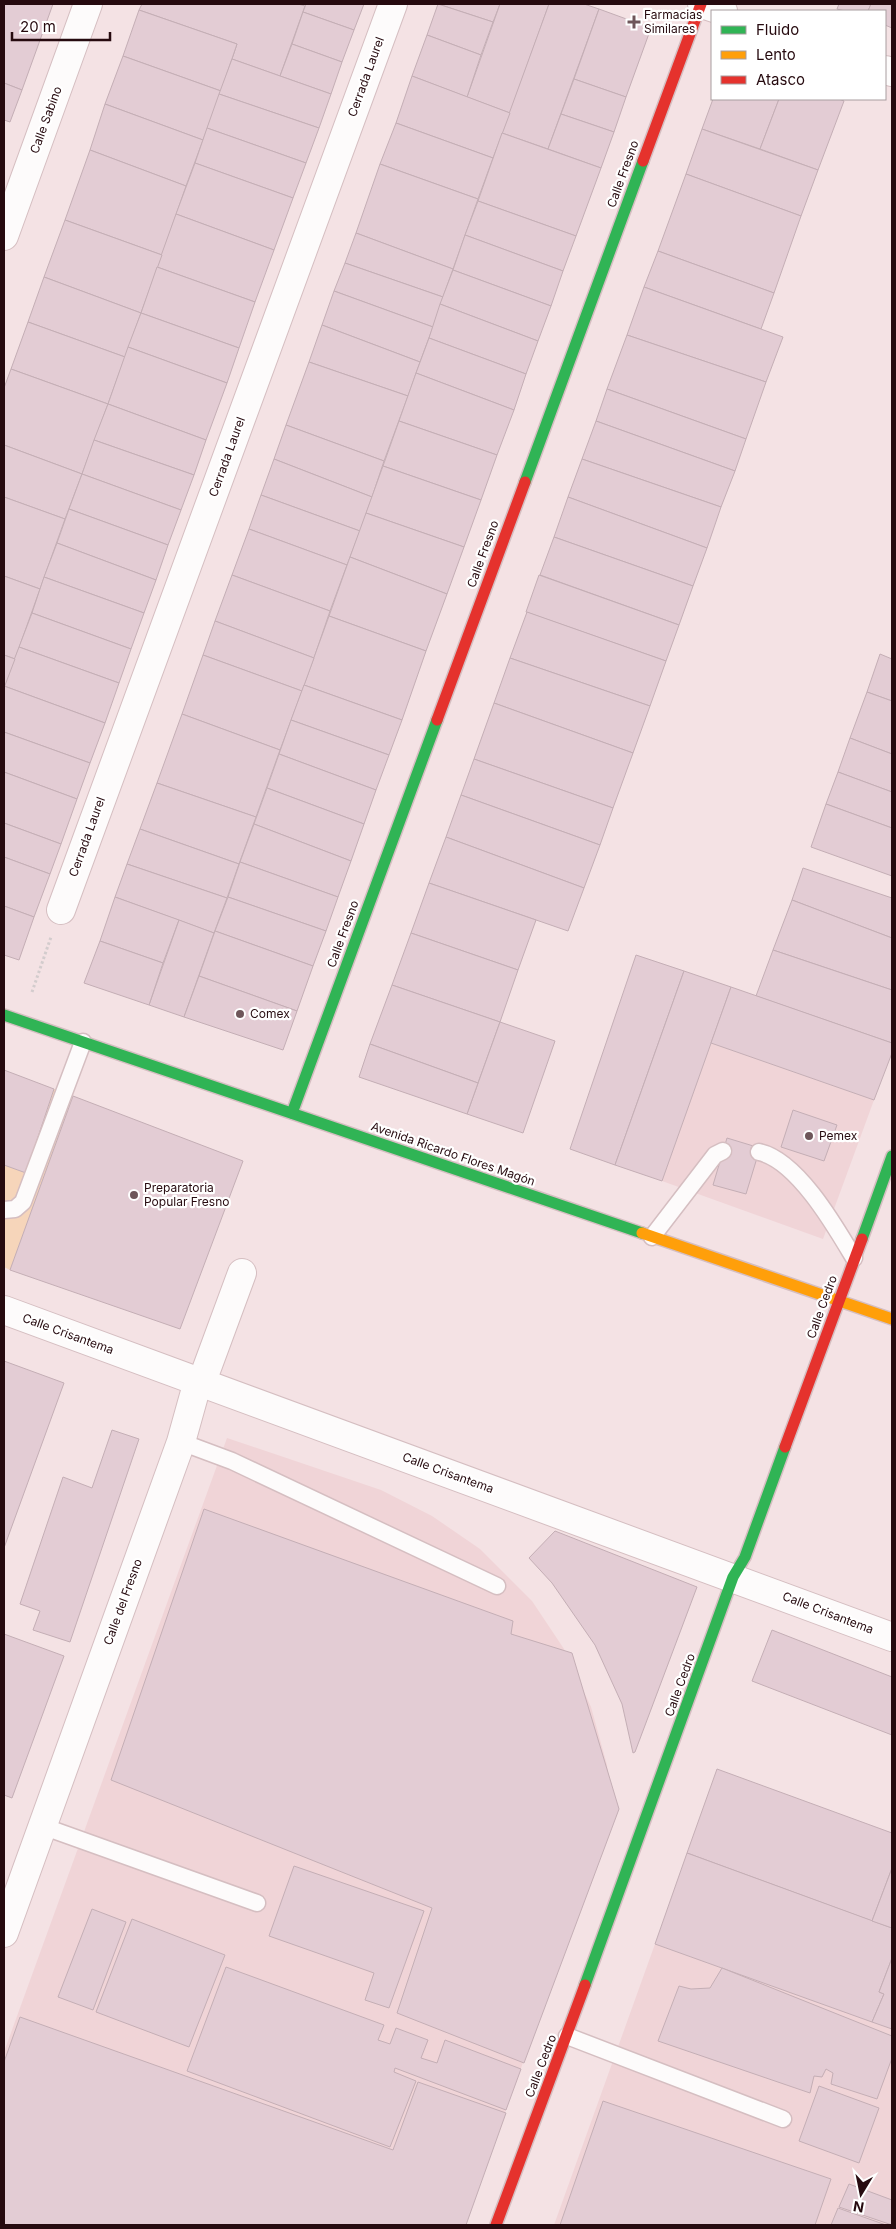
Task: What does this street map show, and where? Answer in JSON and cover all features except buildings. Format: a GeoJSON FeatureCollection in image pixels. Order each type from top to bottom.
{"type":"FeatureCollection","features":[{"type":"Feature","properties":{"kind":"street","name":"Calle Sabino"},"geometry":{"type":"LineString","coordinates":[[4,236],[9,207],[88,4]]}},
{"type":"Feature","properties":{"kind":"street","name":"Cerrada Laurel"},"geometry":{"type":"LineString","coordinates":[[61,910],[393,4]]}},
{"type":"Feature","properties":{"kind":"street"},"geometry":{"type":"LineString","coordinates":[[701,4],[720,10]]}},
{"type":"Feature","properties":{"kind":"street","name":"Calle Fresno"},"geometry":{"type":"LineString","coordinates":[[292,1113],[701,4]]}},
{"type":"Feature","properties":{"kind":"street","name":"Avenida Ricardo Flores Magón"},"geometry":{"type":"LineString","coordinates":[[4,1016],[892,1319]]}},
{"type":"Feature","properties":{"kind":"street","name":"Calle Cedro"},"geometry":{"type":"LineString","coordinates":[[496,2225],[567,2036],[733,1578],[745,1558],[892,1156]]}},
{"type":"Feature","properties":{"kind":"street","name":"Calle del Fresno"},"geometry":{"type":"LineString","coordinates":[[4,1933],[181,1442],[198,1381],[204,1376],[242,1273]]}},
{"type":"Feature","properties":{"kind":"street","name":"Calle Crisantema"},"geometry":{"type":"LineString","coordinates":[[4,1310],[892,1638]]}},
{"type":"Feature","properties":{"kind":"lane"},"geometry":{"type":"LineString","coordinates":[[4,1210],[15,1209],[23,1202],[83,1042]]}},
{"type":"Feature","properties":{"kind":"lane"},"geometry":{"type":"LineString","coordinates":[[652,1237],[715,1155],[723,1151]]}},
{"type":"Feature","properties":{"kind":"lane"},"geometry":{"type":"LineString","coordinates":[[759,1152],[769,1154],[798,1178],[828,1215],[854,1258]]}},
{"type":"Feature","properties":{"kind":"lane"},"geometry":{"type":"LineString","coordinates":[[181,1442],[232,1461],[497,1586]]}},
{"type":"Feature","properties":{"kind":"lane"},"geometry":{"type":"LineString","coordinates":[[42,1826],[257,1903]]}},
{"type":"Feature","properties":{"kind":"lane"},"geometry":{"type":"LineString","coordinates":[[567,2036],[783,2119]]}},
{"type":"Feature","properties":{"kind":"path"},"geometry":{"type":"LineString","coordinates":[[21,1021],[61,910]]}},
{"type":"Feature","properties":{"kind":"shaded area"},"geometry":{"type":"Polygon","coordinates":[[[711,1043],[874,1100],[823,1239],[662,1181],[711,1043]]]}},
{"type":"Feature","properties":{"kind":"shaded area"},"geometry":{"type":"Polygon","coordinates":[[[54,1089],[73,1096],[10,1270],[4,1267],[4,1165],[26,1173],[54,1089]]]}},
{"type":"Feature","properties":{"kind":"shaded area"},"geometry":{"type":"Polygon","coordinates":[[[227,1438],[381,1490],[432,1516],[480,1549],[532,1601],[564,1649],[591,1707],[607,1765],[613,1815],[464,2225],[4,2225],[4,2052],[227,1438]]]}},
{"type":"Feature","properties":{"kind":"shaded area"},"geometry":{"type":"Polygon","coordinates":[[[655,1944],[892,2029],[892,2225],[554,2225],[655,1944]]]}},
{"type":"Feature","properties":{"kind":"traffic: fast"},"geometry":{"type":"LineString","coordinates":[[525,482],[643,161]]}},
{"type":"Feature","properties":{"kind":"traffic: fast"},"geometry":{"type":"LineString","coordinates":[[292,1113],[437,720]]}},
{"type":"Feature","properties":{"kind":"traffic: fast"},"geometry":{"type":"LineString","coordinates":[[4,1015],[642,1233]]}},
{"type":"Feature","properties":{"kind":"traffic: fast"},"geometry":{"type":"LineString","coordinates":[[862,1239],[892,1156]]}},
{"type":"Feature","properties":{"kind":"traffic: fast"},"geometry":{"type":"LineString","coordinates":[[585,1985],[733,1577],[745,1557],[785,1447]]}},
{"type":"Feature","properties":{"kind":"traffic: slow"},"geometry":{"type":"LineString","coordinates":[[642,1233],[892,1319]]}},
{"type":"Feature","properties":{"kind":"traffic: jam"},"geometry":{"type":"LineString","coordinates":[[643,161],[701,4]]}},
{"type":"Feature","properties":{"kind":"traffic: jam"},"geometry":{"type":"LineString","coordinates":[[437,720],[525,482]]}},
{"type":"Feature","properties":{"kind":"traffic: jam"},"geometry":{"type":"LineString","coordinates":[[785,1447],[862,1239]]}},
{"type":"Feature","properties":{"kind":"traffic: jam"},"geometry":{"type":"LineString","coordinates":[[496,2225],[585,1985]]}},
{"type":"Feature","properties":{"kind":"place","name":"Farmacias Similares"},"geometry":{"type":"Point","coordinates":[634,22]}},
{"type":"Feature","properties":{"kind":"place","name":"Comex"},"geometry":{"type":"Point","coordinates":[240,1014]}},
{"type":"Feature","properties":{"kind":"place","name":"Pemex"},"geometry":{"type":"Point","coordinates":[809,1136]}},
{"type":"Feature","properties":{"kind":"place","name":"Preparatoria Popular Fresno"},"geometry":{"type":"Point","coordinates":[134,1195]}}]}
